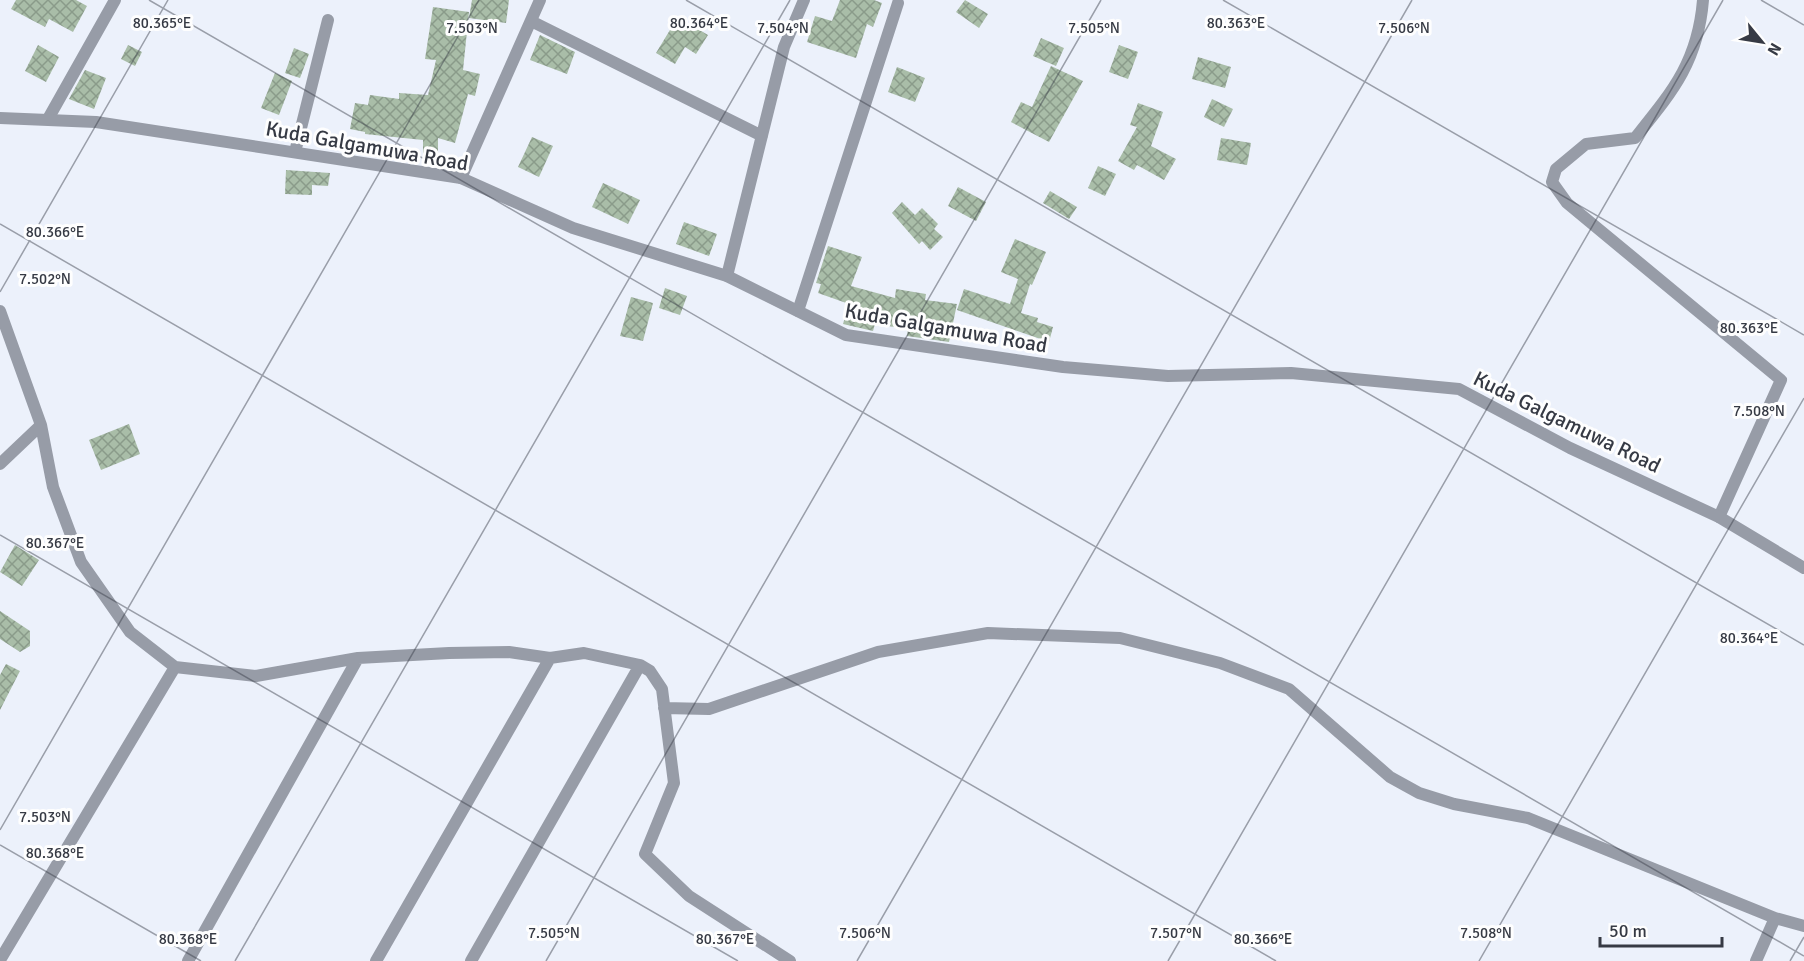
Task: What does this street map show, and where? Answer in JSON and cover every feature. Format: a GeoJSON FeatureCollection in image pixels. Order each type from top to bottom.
{"type":"FeatureCollection","features":[{"type":"Feature","properties":{"kind":"street"},"geometry":{"type":"LineString","coordinates":[[48,119],[116,0]]}},
{"type":"Feature","properties":{"kind":"street"},"geometry":{"type":"LineString","coordinates":[[461,178],[540,0]]}},
{"type":"Feature","properties":{"kind":"street"},"geometry":{"type":"LineString","coordinates":[[727,276],[784,47],[804,0]]}},
{"type":"Feature","properties":{"kind":"street"},"geometry":{"type":"LineString","coordinates":[[1703,0],[1701,28],[1685,70],[1635,138],[1586,144],[1556,169],[1552,182],[1567,203],[1780,380],[1719,517]]}},
{"type":"Feature","properties":{"kind":"street"},"geometry":{"type":"LineString","coordinates":[[798,312],[898,3]]}},
{"type":"Feature","properties":{"kind":"street"},"geometry":{"type":"LineString","coordinates":[[295,152],[328,20]]}},
{"type":"Feature","properties":{"kind":"street"},"geometry":{"type":"LineString","coordinates":[[531,21],[762,136]]}},
{"type":"Feature","properties":{"kind":"street","name":"Kuda Galgamuwa Road"},"geometry":{"type":"LineString","coordinates":[[0,118],[96,122],[461,178],[573,228],[727,276],[846,335],[1063,367],[1168,376],[1291,373],[1459,389],[1570,448],[1719,517],[1804,568]]}},
{"type":"Feature","properties":{"kind":"street"},"geometry":{"type":"LineString","coordinates":[[0,311],[40,425],[53,487],[81,562],[130,632],[175,667],[256,676],[358,658],[509,652],[550,658],[584,653],[640,665],[650,671],[662,689],[674,783],[645,854],[689,896],[790,961]]}},
{"type":"Feature","properties":{"kind":"street"},"geometry":{"type":"LineString","coordinates":[[0,464],[40,425]]}},
{"type":"Feature","properties":{"kind":"street"},"geometry":{"type":"LineString","coordinates":[[664,708],[709,709],[878,652],[988,633],[1120,638],[1220,663],[1289,689],[1390,777],[1419,794],[1454,804],[1528,818],[1774,918],[1804,926]]}},
{"type":"Feature","properties":{"kind":"street"},"geometry":{"type":"LineString","coordinates":[[188,961],[358,658]]}},
{"type":"Feature","properties":{"kind":"street"},"geometry":{"type":"LineString","coordinates":[[376,961],[550,658]]}},
{"type":"Feature","properties":{"kind":"street"},"geometry":{"type":"LineString","coordinates":[[471,961],[640,665]]}},
{"type":"Feature","properties":{"kind":"street"},"geometry":{"type":"LineString","coordinates":[[0,960],[175,667]]}},
{"type":"Feature","properties":{"kind":"street"},"geometry":{"type":"LineString","coordinates":[[1756,961],[1774,918]]}},
{"type":"Feature","properties":{"kind":"building"},"geometry":{"type":"Polygon","coordinates":[[[16,0],[76,0],[87,6],[73,32],[49,19],[45,27],[11,9],[16,0]]]}},
{"type":"Feature","properties":{"kind":"building"},"geometry":{"type":"Polygon","coordinates":[[[472,0],[509,0],[506,23],[469,18],[472,0]]]}},
{"type":"Feature","properties":{"kind":"building"},"geometry":{"type":"Polygon","coordinates":[[[840,0],[874,0],[882,3],[873,27],[867,24],[856,58],[807,42],[815,16],[832,21],[840,0]]]}},
{"type":"Feature","properties":{"kind":"building"},"geometry":{"type":"Polygon","coordinates":[[[965,0],[988,14],[979,28],[956,12],[965,0]]]}},
{"type":"Feature","properties":{"kind":"building"},"geometry":{"type":"Polygon","coordinates":[[[433,7],[469,12],[463,70],[480,74],[475,96],[468,94],[455,143],[438,138],[438,161],[423,161],[423,140],[365,134],[365,132],[350,129],[355,103],[368,105],[370,95],[399,99],[399,93],[428,95],[436,60],[425,59],[433,7]]]}},
{"type":"Feature","properties":{"kind":"building"},"geometry":{"type":"Polygon","coordinates":[[[676,20],[687,27],[689,24],[708,35],[696,54],[685,47],[675,64],[656,53],[676,20]]]}},
{"type":"Feature","properties":{"kind":"building"},"geometry":{"type":"Polygon","coordinates":[[[540,35],[575,52],[567,74],[530,60],[540,35]]]}},
{"type":"Feature","properties":{"kind":"building"},"geometry":{"type":"Polygon","coordinates":[[[1041,38],[1064,48],[1056,66],[1033,56],[1041,38]]]}},
{"type":"Feature","properties":{"kind":"building"},"geometry":{"type":"Polygon","coordinates":[[[38,45],[59,57],[46,82],[25,71],[38,45]]]}},
{"type":"Feature","properties":{"kind":"building"},"geometry":{"type":"Polygon","coordinates":[[[128,45],[142,52],[135,66],[121,59],[128,45]]]}},
{"type":"Feature","properties":{"kind":"building"},"geometry":{"type":"Polygon","coordinates":[[[1119,45],[1138,52],[1128,79],[1109,72],[1119,45]]]}},
{"type":"Feature","properties":{"kind":"building"},"geometry":{"type":"Polygon","coordinates":[[[294,48],[309,54],[300,78],[285,73],[294,48]]]}},
{"type":"Feature","properties":{"kind":"building"},"geometry":{"type":"Polygon","coordinates":[[[1198,57],[1231,67],[1225,88],[1192,79],[1198,57]]]}},
{"type":"Feature","properties":{"kind":"building"},"geometry":{"type":"Polygon","coordinates":[[[1051,66],[1083,81],[1049,142],[1011,122],[1021,102],[1032,107],[1051,66]]]}},
{"type":"Feature","properties":{"kind":"building"},"geometry":{"type":"Polygon","coordinates":[[[897,67],[925,78],[915,102],[888,92],[897,67]]]}},
{"type":"Feature","properties":{"kind":"building"},"geometry":{"type":"Polygon","coordinates":[[[85,70],[106,78],[94,109],[69,99],[85,70]]]}},
{"type":"Feature","properties":{"kind":"building"},"geometry":{"type":"Polygon","coordinates":[[[275,73],[292,81],[279,115],[261,108],[275,73]]]}},
{"type":"Feature","properties":{"kind":"building"},"geometry":{"type":"Polygon","coordinates":[[[1212,99],[1233,109],[1224,127],[1204,117],[1212,99]]]}},
{"type":"Feature","properties":{"kind":"building"},"geometry":{"type":"Polygon","coordinates":[[[1138,103],[1163,112],[1151,146],[1176,159],[1164,180],[1137,165],[1134,170],[1118,161],[1137,127],[1130,125],[1138,103]]]}},
{"type":"Feature","properties":{"kind":"building"},"geometry":{"type":"Polygon","coordinates":[[[532,137],[553,146],[539,177],[518,167],[532,137]]]}},
{"type":"Feature","properties":{"kind":"building"},"geometry":{"type":"Polygon","coordinates":[[[1221,138],[1251,143],[1247,165],[1217,160],[1221,138]]]}},
{"type":"Feature","properties":{"kind":"building"},"geometry":{"type":"Polygon","coordinates":[[[1098,166],[1116,174],[1105,196],[1088,188],[1098,166]]]}},
{"type":"Feature","properties":{"kind":"building"},"geometry":{"type":"Polygon","coordinates":[[[286,170],[330,173],[328,186],[312,185],[312,195],[285,194],[286,170]]]}},
{"type":"Feature","properties":{"kind":"building"},"geometry":{"type":"Polygon","coordinates":[[[603,183],[640,200],[628,224],[592,207],[603,183]]]}},
{"type":"Feature","properties":{"kind":"building"},"geometry":{"type":"Polygon","coordinates":[[[958,187],[986,202],[976,221],[948,206],[958,187]]]}},
{"type":"Feature","properties":{"kind":"building"},"geometry":{"type":"Polygon","coordinates":[[[1050,191],[1077,207],[1069,219],[1043,203],[1050,191]]]}},
{"type":"Feature","properties":{"kind":"building"},"geometry":{"type":"Polygon","coordinates":[[[902,202],[915,215],[922,208],[938,224],[934,229],[943,237],[930,250],[922,241],[919,244],[892,213],[902,202]]]}},
{"type":"Feature","properties":{"kind":"building"},"geometry":{"type":"Polygon","coordinates":[[[684,222],[717,234],[709,256],[676,244],[684,222]]]}},
{"type":"Feature","properties":{"kind":"building"},"geometry":{"type":"Polygon","coordinates":[[[1015,239],[1046,252],[1032,285],[1030,284],[1021,313],[1038,318],[1037,322],[1053,327],[1049,342],[957,310],[964,289],[1010,304],[1018,279],[1001,272],[1015,239]]]}},
{"type":"Feature","properties":{"kind":"building"},"geometry":{"type":"Polygon","coordinates":[[[828,246],[862,257],[851,286],[895,298],[896,289],[926,294],[925,300],[957,304],[949,342],[907,336],[908,329],[875,324],[873,331],[843,324],[849,304],[818,293],[821,284],[816,283],[828,246]]]}},
{"type":"Feature","properties":{"kind":"building"},"geometry":{"type":"Polygon","coordinates":[[[665,288],[687,296],[680,315],[659,308],[665,288]]]}},
{"type":"Feature","properties":{"kind":"building"},"geometry":{"type":"Polygon","coordinates":[[[631,297],[653,303],[643,341],[620,336],[631,297]]]}},
{"type":"Feature","properties":{"kind":"building"},"geometry":{"type":"Polygon","coordinates":[[[129,424],[140,454],[101,470],[89,440],[129,424]]]}},
{"type":"Feature","properties":{"kind":"building"},"geometry":{"type":"Polygon","coordinates":[[[15,545],[39,560],[22,586],[0,572],[15,545]]]}},
{"type":"Feature","properties":{"kind":"building"},"geometry":{"type":"Polygon","coordinates":[[[0,611],[30,631],[30,646],[20,652],[0,639],[0,611]]]}},
{"type":"Feature","properties":{"kind":"building"},"geometry":{"type":"Polygon","coordinates":[[[6,664],[20,671],[0,710],[0,675],[6,664]]]}}]}
